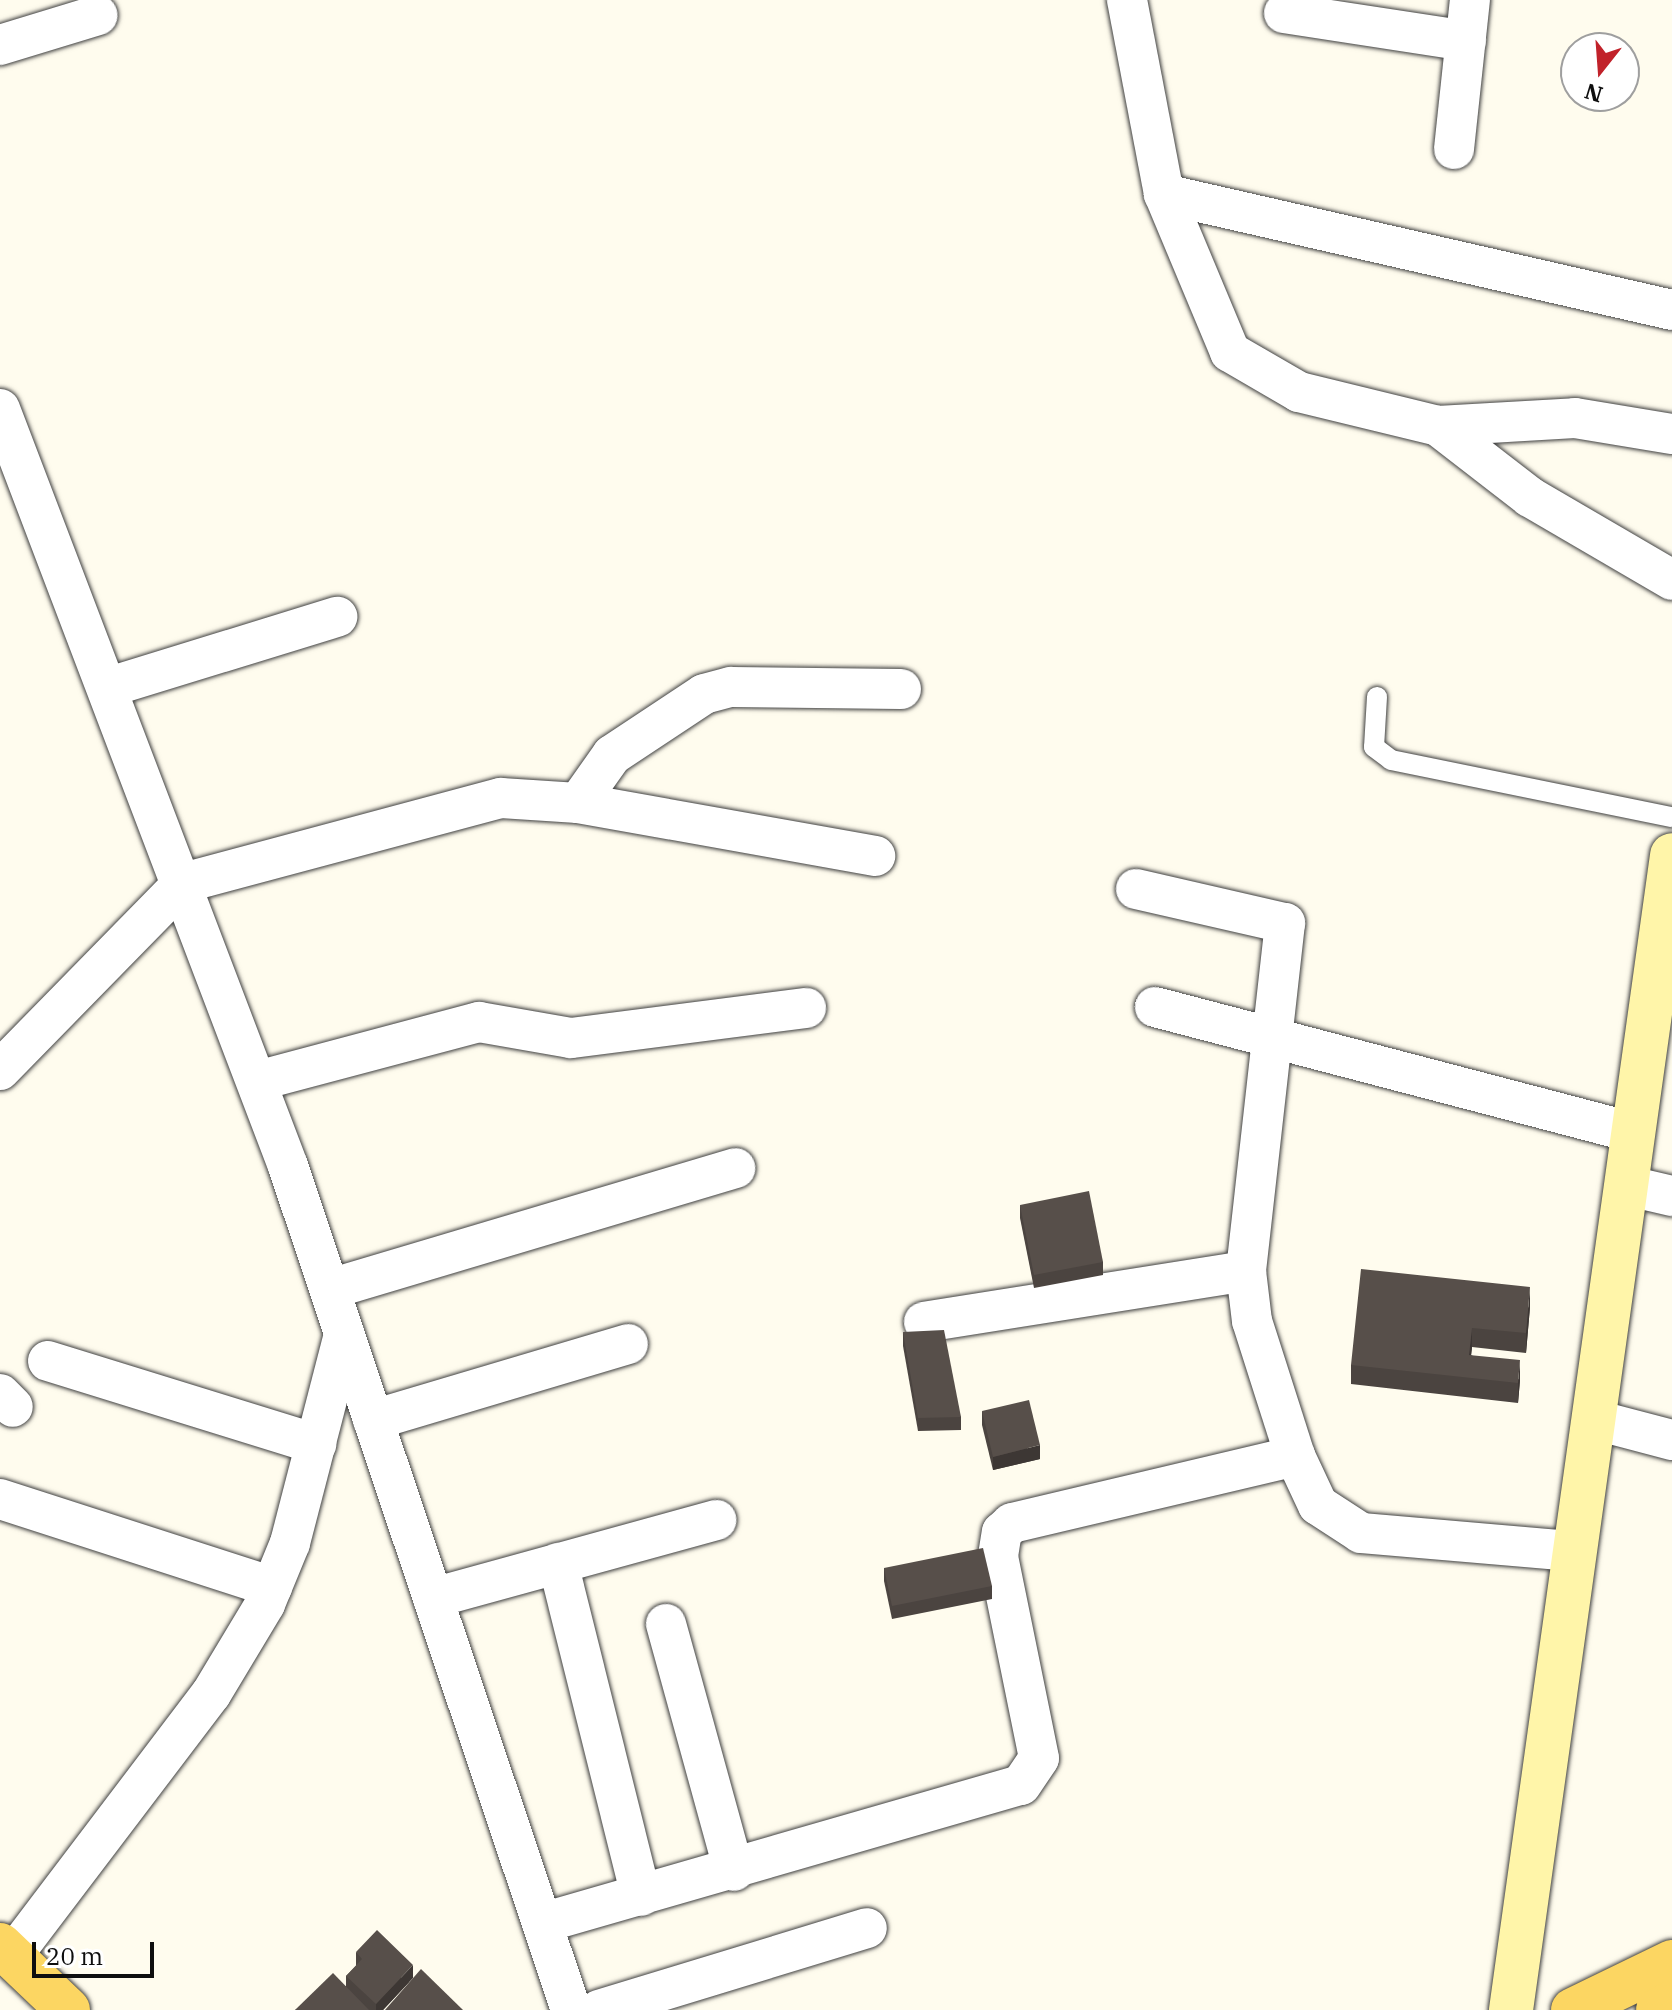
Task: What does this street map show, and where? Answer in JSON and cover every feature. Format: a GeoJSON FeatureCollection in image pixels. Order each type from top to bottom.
{"type":"FeatureCollection","features":[{"type":"Feature","properties":{"kind":"main road"},"geometry":{"type":"LineString","coordinates":[[6,1951],[68,2010]]}},
{"type":"Feature","properties":{"kind":"main road"},"geometry":{"type":"LineString","coordinates":[[1573,2010],[1672,1962]]}},
{"type":"Feature","properties":{"kind":"main road"},"geometry":{"type":"LineString","coordinates":[[1658,2010],[1672,2003]]}},
{"type":"Feature","properties":{"kind":"street"},"geometry":{"type":"LineString","coordinates":[[1127,0],[1164,194],[1230,352],[1299,392],[1438,426],[1575,418],[1672,434]]}},
{"type":"Feature","properties":{"kind":"street"},"geometry":{"type":"LineString","coordinates":[[1454,149],[1470,0]]}},
{"type":"Feature","properties":{"kind":"street"},"geometry":{"type":"LineString","coordinates":[[1284,13],[1466,41]]}},
{"type":"Feature","properties":{"kind":"street"},"geometry":{"type":"LineString","coordinates":[[0,45],[98,15]]}},
{"type":"Feature","properties":{"kind":"street"},"geometry":{"type":"LineString","coordinates":[[1164,194],[1672,310]]}},
{"type":"Feature","properties":{"kind":"street"},"geometry":{"type":"LineString","coordinates":[[0,409],[109,687],[257,1081],[330,1289],[571,2010]]}},
{"type":"Feature","properties":{"kind":"street"},"geometry":{"type":"LineString","coordinates":[[1438,426],[1530,497],[1672,580]]}},
{"type":"Feature","properties":{"kind":"street"},"geometry":{"type":"LineString","coordinates":[[109,687],[337,617]]}},
{"type":"Feature","properties":{"kind":"street"},"geometry":{"type":"LineString","coordinates":[[578,803],[612,755],[704,694],[731,687],[901,689]]}},
{"type":"Feature","properties":{"kind":"street"},"geometry":{"type":"LineString","coordinates":[[0,1070],[183,883],[501,798],[578,803],[875,856]]}},
{"type":"Feature","properties":{"kind":"street"},"geometry":{"type":"LineString","coordinates":[[1511,2010],[1672,855]]}},
{"type":"Feature","properties":{"kind":"street"},"geometry":{"type":"LineString","coordinates":[[1136,889],[1285,923],[1246,1271],[1252,1321],[1295,1456],[1318,1505],[1361,1533],[1573,1551]]}},
{"type":"Feature","properties":{"kind":"street"},"geometry":{"type":"LineString","coordinates":[[1155,1007],[1272,1035],[1633,1132]]}},
{"type":"Feature","properties":{"kind":"street"},"geometry":{"type":"LineString","coordinates":[[257,1081],[479,1022],[571,1038],[806,1008]]}},
{"type":"Feature","properties":{"kind":"street"},"geometry":{"type":"LineString","coordinates":[[330,1289],[735,1168]]}},
{"type":"Feature","properties":{"kind":"street"},"geometry":{"type":"LineString","coordinates":[[1625,1185],[1672,1196]]}},
{"type":"Feature","properties":{"kind":"street"},"geometry":{"type":"LineString","coordinates":[[924,1322],[1246,1271]]}},
{"type":"Feature","properties":{"kind":"street"},"geometry":{"type":"LineString","coordinates":[[6,1951],[211,1694],[272,1587],[316,1444],[344,1334]]}},
{"type":"Feature","properties":{"kind":"street"},"geometry":{"type":"LineString","coordinates":[[373,1420],[628,1344]]}},
{"type":"Feature","properties":{"kind":"street"},"geometry":{"type":"LineString","coordinates":[[48,1361],[316,1444]]}},
{"type":"Feature","properties":{"kind":"street"},"geometry":{"type":"LineString","coordinates":[[1592,1419],[1672,1440]]}},
{"type":"Feature","properties":{"kind":"street"},"geometry":{"type":"LineString","coordinates":[[542,1923],[734,1871],[1032,1777],[1039,1758],[998,1556],[1002,1532],[1012,1523],[1295,1456]]}},
{"type":"Feature","properties":{"kind":"street"},"geometry":{"type":"LineString","coordinates":[[0,1499],[272,1587]]}},
{"type":"Feature","properties":{"kind":"street"},"geometry":{"type":"LineString","coordinates":[[433,1598],[716,1520]]}},
{"type":"Feature","properties":{"kind":"street"},"geometry":{"type":"LineString","coordinates":[[558,1563],[641,1896]]}},
{"type":"Feature","properties":{"kind":"street"},"geometry":{"type":"LineString","coordinates":[[666,1624],[734,1871]]}},
{"type":"Feature","properties":{"kind":"street"},"geometry":{"type":"LineString","coordinates":[[599,2010],[867,1928]]}},
{"type":"Feature","properties":{"kind":"lane"},"geometry":{"type":"LineString","coordinates":[[1377,697],[1374,747],[1391,760],[1672,817]]}},
{"type":"Feature","properties":{"kind":"building"},"geometry":{"type":"Polygon","coordinates":[[[1089,1191],[1103,1262],[1034,1275],[1020,1205],[1089,1191]]]}},
{"type":"Feature","properties":{"kind":"building"},"geometry":{"type":"Polygon","coordinates":[[[1361,1269],[1530,1287],[1526,1333],[1472,1328],[1469,1355],[1520,1360],[1518,1383],[1351,1365],[1361,1269]]]}},
{"type":"Feature","properties":{"kind":"building"},"geometry":{"type":"Polygon","coordinates":[[[944,1330],[961,1417],[918,1418],[903,1332],[944,1330]]]}},
{"type":"Feature","properties":{"kind":"building"},"geometry":{"type":"Polygon","coordinates":[[[1029,1400],[1040,1445],[993,1457],[982,1411],[1029,1400]]]}},
{"type":"Feature","properties":{"kind":"building"},"geometry":{"type":"Polygon","coordinates":[[[983,1548],[992,1586],[892,1606],[884,1568],[983,1548]]]}},
{"type":"Feature","properties":{"kind":"building"},"geometry":{"type":"Polygon","coordinates":[[[377,1930],[413,1965],[376,2004],[346,1976],[362,1959],[356,1952],[377,1930]]]}},
{"type":"Feature","properties":{"kind":"building"},"geometry":{"type":"Polygon","coordinates":[[[421,1969],[463,2010],[385,2010],[421,1969]]]}},
{"type":"Feature","properties":{"kind":"building"},"geometry":{"type":"Polygon","coordinates":[[[333,1973],[369,2010],[295,2010],[333,1973]]]}}]}
